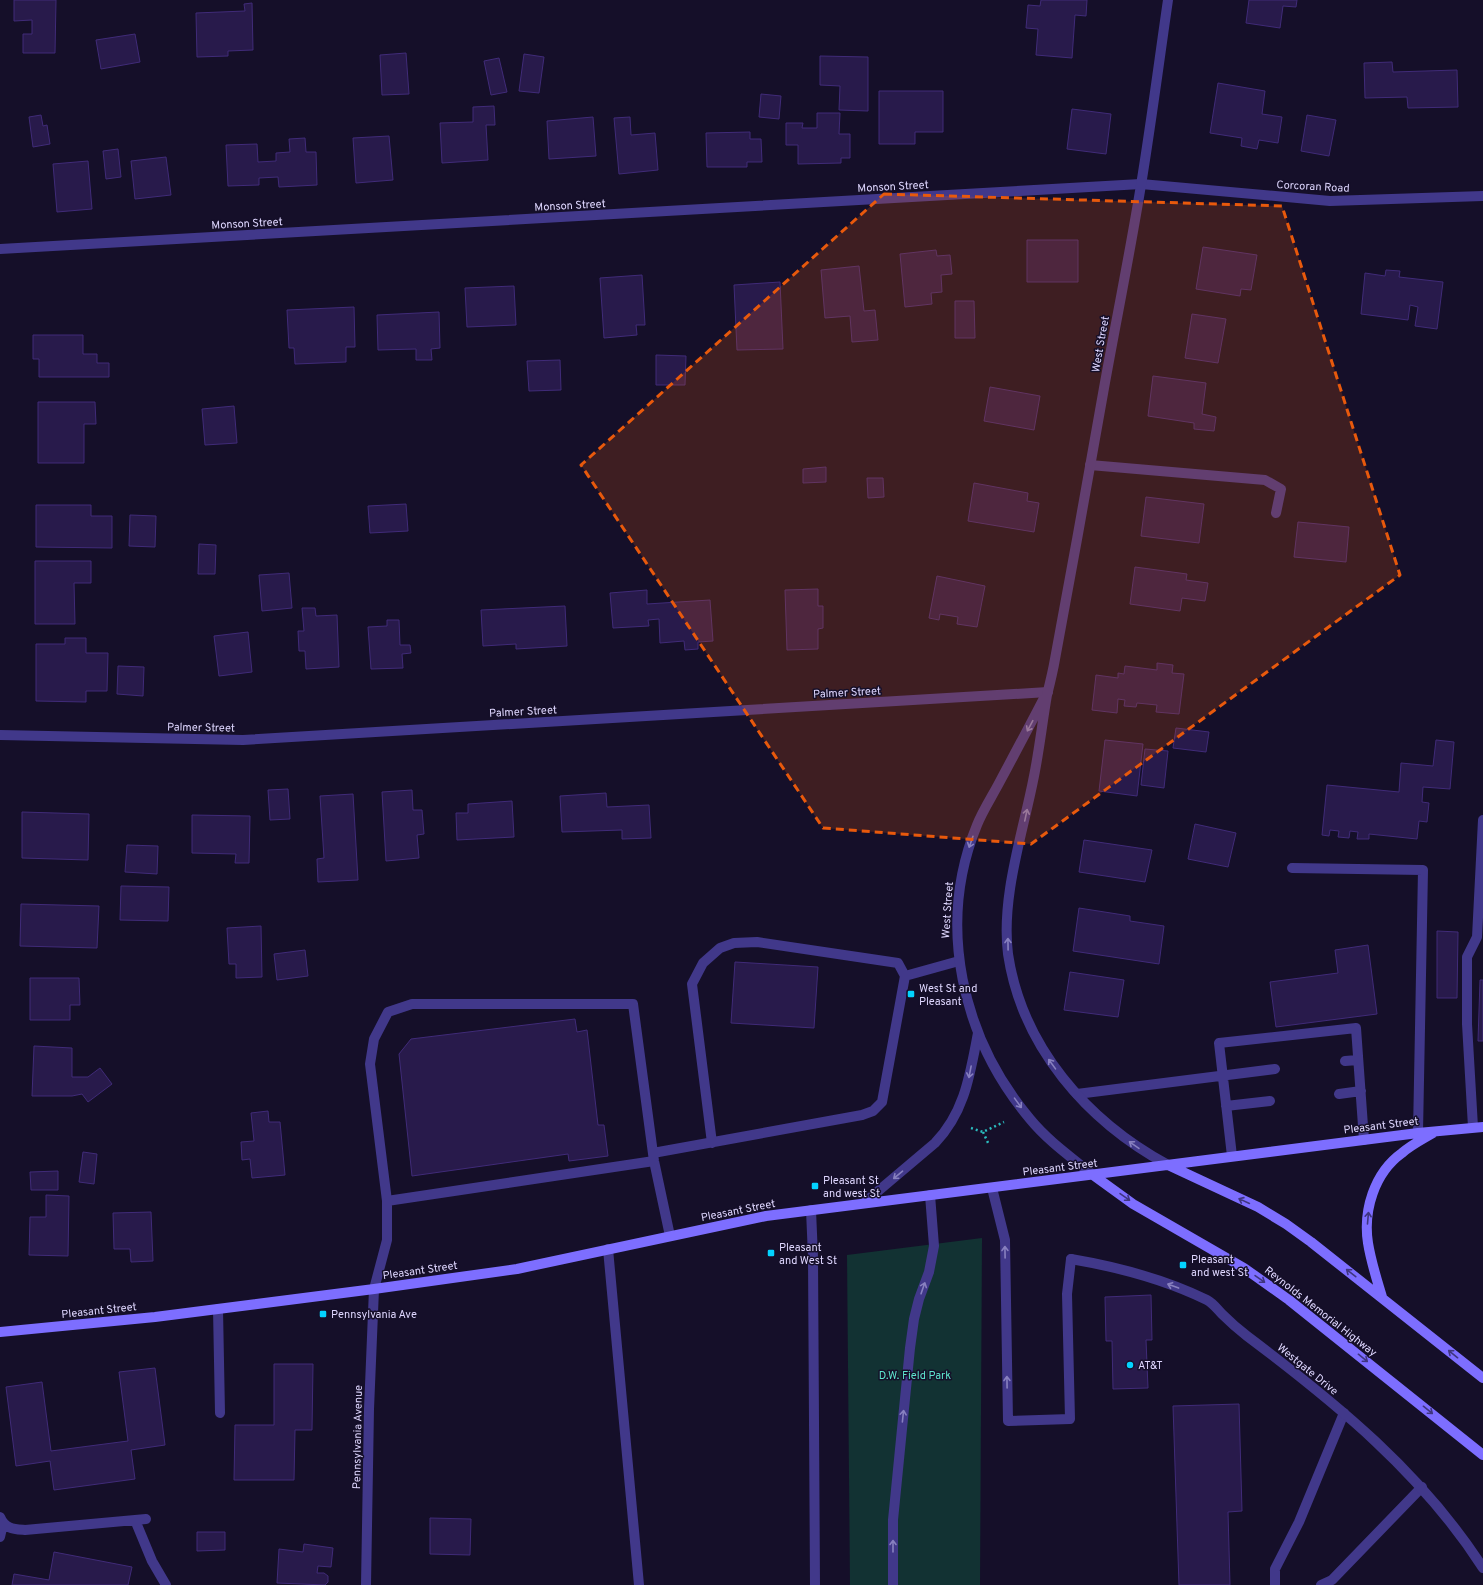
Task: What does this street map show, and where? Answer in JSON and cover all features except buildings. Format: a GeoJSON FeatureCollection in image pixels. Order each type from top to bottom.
{"type":"FeatureCollection","features":[{"type":"Feature","properties":{"kind":"main road","name":"Pleasant Street"},"geometry":{"type":"LineString","coordinates":[[0,1332],[155,1317],[517,1269],[766,1216],[1232,1156],[1478,1127]]}},
{"type":"Feature","properties":{"kind":"main road"},"geometry":{"type":"LineString","coordinates":[[1382,1297],[1368,1244],[1367,1227],[1371,1198],[1380,1176],[1394,1160],[1402,1152],[1436,1131]]}},
{"type":"Feature","properties":{"kind":"main road"},"geometry":{"type":"LineString","coordinates":[[1168,1165],[1277,1218],[1311,1242],[1382,1297],[1483,1378]]}},
{"type":"Feature","properties":{"kind":"main road","name":"Reynolds Memorial Highway"},"geometry":{"type":"LineString","coordinates":[[1093,1175],[1134,1204],[1258,1277],[1483,1455]]}},
{"type":"Feature","properties":{"kind":"street","name":"West Street"},"geometry":{"type":"LineString","coordinates":[[1168,0],[1141,184],[1048,692],[1034,778],[1009,896],[1007,924],[1008,951],[1013,979],[1021,1006],[1031,1030],[1044,1053],[1059,1074],[1077,1094],[1113,1129],[1145,1153],[1168,1165]]}},
{"type":"Feature","properties":{"kind":"street","name":"Corcoran Road"},"geometry":{"type":"LineString","coordinates":[[1141,184],[1330,200],[1483,196]]}},
{"type":"Feature","properties":{"kind":"street","name":"Monson Street"},"geometry":{"type":"LineString","coordinates":[[0,249],[1141,184]]}},
{"type":"Feature","properties":{"kind":"street"},"geometry":{"type":"LineString","coordinates":[[1090,466],[1265,480],[1281,489],[1276,513]]}},
{"type":"Feature","properties":{"kind":"street","name":"West Street"},"geometry":{"type":"LineString","coordinates":[[1048,692],[977,825],[968,850],[962,875],[956,929],[959,961],[967,1004],[978,1034],[1002,1080],[1030,1120],[1059,1148],[1093,1175]]}},
{"type":"Feature","properties":{"kind":"street","name":"Palmer Street"},"geometry":{"type":"LineString","coordinates":[[0,735],[243,740],[1048,692]]}},
{"type":"Feature","properties":{"kind":"street"},"geometry":{"type":"LineString","coordinates":[[1478,1127],[1467,1024],[1467,957],[1477,937],[1483,820]]}},
{"type":"Feature","properties":{"kind":"street"},"geometry":{"type":"LineString","coordinates":[[1292,868],[1423,870],[1418,1133]]}},
{"type":"Feature","properties":{"kind":"street"},"geometry":{"type":"LineString","coordinates":[[387,1201],[653,1157],[712,1143],[862,1115],[873,1111],[882,1102],[905,976],[898,963],[757,942],[734,943],[720,948],[703,963],[692,984],[712,1143]]}},
{"type":"Feature","properties":{"kind":"street"},"geometry":{"type":"LineString","coordinates":[[905,976],[959,961]]}},
{"type":"Feature","properties":{"kind":"street","name":"Pennsylvania Avenue"},"geometry":{"type":"LineString","coordinates":[[366,1585],[369,1409],[374,1289],[387,1240],[387,1201],[370,1064],[374,1039],[388,1012],[412,1004],[633,1004],[653,1157]]}},
{"type":"Feature","properties":{"kind":"street"},"geometry":{"type":"LineString","coordinates":[[1232,1156],[1219,1043],[1356,1028],[1364,1140]]}},
{"type":"Feature","properties":{"kind":"street"},"geometry":{"type":"LineString","coordinates":[[864,1203],[944,1134],[954,1119],[962,1102],[969,1078],[978,1034]]}},
{"type":"Feature","properties":{"kind":"street"},"geometry":{"type":"LineString","coordinates":[[1345,1061],[1358,1060]]}},
{"type":"Feature","properties":{"kind":"street"},"geometry":{"type":"LineString","coordinates":[[1077,1094],[1275,1069]]}},
{"type":"Feature","properties":{"kind":"street"},"geometry":{"type":"LineString","coordinates":[[1339,1094],[1361,1091]]}},
{"type":"Feature","properties":{"kind":"street"},"geometry":{"type":"LineString","coordinates":[[1226,1106],[1270,1101]]}},
{"type":"Feature","properties":{"kind":"street"},"geometry":{"type":"LineString","coordinates":[[653,1157],[670,1236]]}},
{"type":"Feature","properties":{"kind":"street","name":"Westgate Drive"},"geometry":{"type":"LineString","coordinates":[[992,1188],[1005,1240],[1008,1421],[1070,1419],[1066,1294],[1071,1259],[1108,1265],[1145,1276],[1209,1301],[1237,1328],[1283,1363],[1344,1413],[1397,1461],[1422,1487],[1445,1514],[1483,1568]]}},
{"type":"Feature","properties":{"kind":"street"},"geometry":{"type":"LineString","coordinates":[[893,1585],[893,1520],[910,1348],[914,1319],[934,1246],[930,1195]]}},
{"type":"Feature","properties":{"kind":"street"},"geometry":{"type":"LineString","coordinates":[[811,1210],[813,1265],[815,1585]]}},
{"type":"Feature","properties":{"kind":"street"},"geometry":{"type":"LineString","coordinates":[[608,1249],[639,1585]]}},
{"type":"Feature","properties":{"kind":"street"},"geometry":{"type":"LineString","coordinates":[[218,1309],[220,1413]]}},
{"type":"Feature","properties":{"kind":"street"},"geometry":{"type":"LineString","coordinates":[[1274,1585],[1275,1569],[1299,1522],[1344,1413]]}},
{"type":"Feature","properties":{"kind":"street"},"geometry":{"type":"LineString","coordinates":[[1320,1585],[1333,1583],[1422,1487]]}},
{"type":"Feature","properties":{"kind":"street"},"geometry":{"type":"LineString","coordinates":[[1,1521],[13,1529],[25,1530],[146,1519]]}},
{"type":"Feature","properties":{"kind":"street"},"geometry":{"type":"LineString","coordinates":[[135,1520],[152,1561],[166,1585]]}},
{"type":"Feature","properties":{"kind":"street"},"geometry":{"type":"LineString","coordinates":[[0,1537],[1,1521]]}},
{"type":"Feature","properties":{"kind":"path"},"geometry":{"type":"LineString","coordinates":[[983,1132],[1004,1122]]}},
{"type":"Feature","properties":{"kind":"path"},"geometry":{"type":"LineString","coordinates":[[967,1126],[983,1132],[989,1145]]}},
{"type":"Feature","properties":{"kind":"highlighted area"},"geometry":{"type":"Polygon","coordinates":[[[884,194],[1282,206],[1400,575],[1031,844],[823,828],[581,465],[884,194]]]}},
{"type":"Feature","properties":{"kind":"green space","name":"D.W. Field Park"},"geometry":{"type":"Polygon","coordinates":[[[982,1238],[980,1585],[850,1585],[847,1255],[982,1238]]]}},
{"type":"Feature","properties":{"kind":"place","name":"West St and Pleasant"},"geometry":{"type":"Point","coordinates":[911,994]}},
{"type":"Feature","properties":{"kind":"place","name":"Pleasant St and west St"},"geometry":{"type":"Point","coordinates":[815,1186]}},
{"type":"Feature","properties":{"kind":"place","name":"Pleasant and West St"},"geometry":{"type":"Point","coordinates":[771,1253]}},
{"type":"Feature","properties":{"kind":"place","name":"Pleasant and west St"},"geometry":{"type":"Point","coordinates":[1183,1265]}},
{"type":"Feature","properties":{"kind":"place","name":"Pennsylvania Ave"},"geometry":{"type":"Point","coordinates":[323,1314]}},
{"type":"Feature","properties":{"kind":"place","name":"AT&T"},"geometry":{"type":"Point","coordinates":[1130,1365]}}]}
